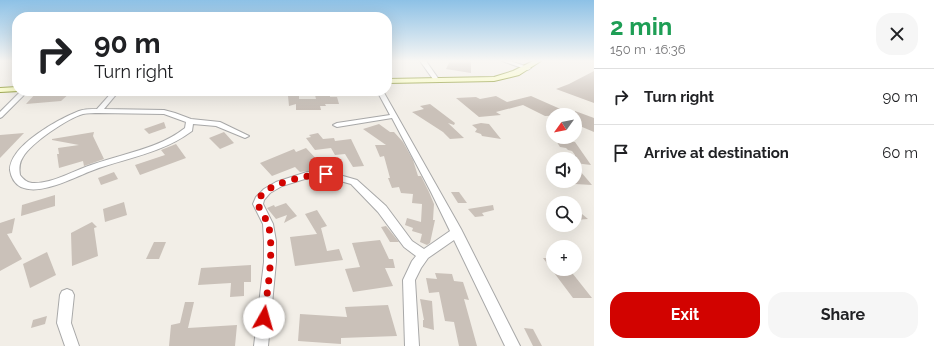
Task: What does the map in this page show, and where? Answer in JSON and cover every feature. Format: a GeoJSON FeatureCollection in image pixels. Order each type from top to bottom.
{"type":"FeatureCollection","features":[{"type":"Feature","properties":{"kind":"street"},"geometry":{"type":"LineString","coordinates":[[434,77],[437,81]]}},
{"type":"Feature","properties":{"kind":"street"},"geometry":{"type":"LineString","coordinates":[[392,81],[494,79],[500,77]]}},
{"type":"Feature","properties":{"kind":"street"},"geometry":{"type":"LineString","coordinates":[[0,90],[12,89]]}},
{"type":"Feature","properties":{"kind":"street"},"geometry":{"type":"LineString","coordinates":[[0,116],[20,96]]}},
{"type":"Feature","properties":{"kind":"street"},"geometry":{"type":"LineString","coordinates":[[99,111],[112,96]]}},
{"type":"Feature","properties":{"kind":"street"},"geometry":{"type":"LineString","coordinates":[[383,96],[457,232],[513,346]]}},
{"type":"Feature","properties":{"kind":"street"},"geometry":{"type":"LineString","coordinates":[[190,121],[188,123],[189,129],[175,139],[160,146],[95,166],[57,181],[38,186],[25,185],[17,178],[13,168],[16,160],[36,138],[82,112],[156,111],[173,114],[190,121],[217,124],[245,136]]}},
{"type":"Feature","properties":{"kind":"street"},"geometry":{"type":"LineString","coordinates":[[337,125],[394,116]]}},
{"type":"Feature","properties":{"kind":"street"},"geometry":{"type":"LineString","coordinates":[[261,346],[270,262],[270,241],[268,224],[258,204],[259,199],[267,191],[279,184],[307,175],[326,174],[354,182],[382,209],[408,244],[424,255]]}},
{"type":"Feature","properties":{"kind":"street"},"geometry":{"type":"LineString","coordinates":[[412,346],[409,280],[416,265],[424,255],[457,232]]}},
{"type":"Feature","properties":{"kind":"street"},"geometry":{"type":"LineString","coordinates":[[67,295],[64,323],[72,346]]}},
{"type":"Feature","properties":{"kind":"building"},"geometry":{"type":"Polygon","coordinates":[[[582,77],[594,77],[594,103],[556,89],[582,77]]]}},
{"type":"Feature","properties":{"kind":"building"},"geometry":{"type":"Polygon","coordinates":[[[33,96],[67,96],[61,101],[26,104],[33,96]]]}},
{"type":"Feature","properties":{"kind":"building"},"geometry":{"type":"Polygon","coordinates":[[[288,96],[299,96],[299,99],[316,99],[315,96],[337,97],[339,104],[325,104],[326,106],[320,106],[321,110],[296,110],[296,104],[289,106],[288,96]]]}},
{"type":"Feature","properties":{"kind":"building"},"geometry":{"type":"Polygon","coordinates":[[[496,96],[507,102],[531,96],[558,108],[546,108],[545,116],[523,105],[496,112],[501,115],[479,117],[456,98],[476,97],[480,99],[496,96]]]}},
{"type":"Feature","properties":{"kind":"building"},"geometry":{"type":"Polygon","coordinates":[[[430,104],[455,123],[454,125],[448,123],[464,138],[450,139],[443,132],[412,112],[424,109],[420,106],[430,104]]]}},
{"type":"Feature","properties":{"kind":"building"},"geometry":{"type":"Polygon","coordinates":[[[582,114],[594,118],[594,132],[582,127],[582,114]]]}},
{"type":"Feature","properties":{"kind":"building"},"geometry":{"type":"Polygon","coordinates":[[[164,122],[166,128],[149,134],[144,129],[164,122]]]}},
{"type":"Feature","properties":{"kind":"building"},"geometry":{"type":"Polygon","coordinates":[[[481,123],[489,124],[501,139],[482,136],[481,134],[475,132],[477,129],[472,125],[481,123]]]}},
{"type":"Feature","properties":{"kind":"building"},"geometry":{"type":"Polygon","coordinates":[[[379,124],[390,132],[394,132],[403,142],[413,160],[418,176],[421,176],[434,204],[433,220],[435,220],[430,243],[427,245],[420,242],[422,234],[412,231],[413,228],[405,225],[407,218],[421,222],[422,204],[412,203],[413,194],[401,193],[399,187],[392,188],[388,178],[390,178],[384,156],[380,157],[375,145],[386,145],[363,129],[379,124]]]}},
{"type":"Feature","properties":{"kind":"building"},"geometry":{"type":"Polygon","coordinates":[[[94,132],[93,136],[104,159],[84,166],[83,161],[59,168],[57,154],[59,154],[58,148],[79,145],[52,139],[94,132]]]}},
{"type":"Feature","properties":{"kind":"building"},"geometry":{"type":"Polygon","coordinates":[[[224,132],[234,143],[220,149],[209,138],[224,132]]]}},
{"type":"Feature","properties":{"kind":"building"},"geometry":{"type":"Polygon","coordinates":[[[24,133],[0,158],[0,135],[24,133]]]}},
{"type":"Feature","properties":{"kind":"building"},"geometry":{"type":"Polygon","coordinates":[[[318,133],[323,139],[334,138],[335,141],[351,139],[364,166],[353,167],[345,154],[335,155],[331,148],[315,150],[306,138],[311,137],[309,135],[318,133]]]}},
{"type":"Feature","properties":{"kind":"building"},"geometry":{"type":"Polygon","coordinates":[[[176,144],[186,158],[140,175],[135,165],[165,155],[161,150],[176,144]]]}},
{"type":"Feature","properties":{"kind":"building"},"geometry":{"type":"Polygon","coordinates":[[[558,144],[576,144],[582,152],[573,152],[566,148],[560,147],[558,144]]]}},
{"type":"Feature","properties":{"kind":"building"},"geometry":{"type":"Polygon","coordinates":[[[306,148],[322,165],[313,168],[315,170],[300,172],[295,167],[272,176],[260,163],[294,149],[296,152],[306,148]]]}},
{"type":"Feature","properties":{"kind":"building"},"geometry":{"type":"Polygon","coordinates":[[[582,152],[591,165],[582,164],[582,152]]]}},
{"type":"Feature","properties":{"kind":"building"},"geometry":{"type":"Polygon","coordinates":[[[114,172],[118,179],[101,185],[98,178],[114,172]]]}},
{"type":"Feature","properties":{"kind":"building"},"geometry":{"type":"Polygon","coordinates":[[[582,173],[592,185],[582,184],[582,173]]]}},
{"type":"Feature","properties":{"kind":"building"},"geometry":{"type":"Polygon","coordinates":[[[451,192],[459,192],[467,203],[458,203],[451,192]]]}},
{"type":"Feature","properties":{"kind":"building"},"geometry":{"type":"Polygon","coordinates":[[[55,195],[55,206],[21,216],[22,205],[55,195]]]}},
{"type":"Feature","properties":{"kind":"building"},"geometry":{"type":"Polygon","coordinates":[[[124,202],[127,215],[105,222],[103,209],[124,202]]]}},
{"type":"Feature","properties":{"kind":"building"},"geometry":{"type":"Polygon","coordinates":[[[286,203],[297,216],[284,223],[287,215],[276,219],[267,208],[286,203]]]}},
{"type":"Feature","properties":{"kind":"building"},"geometry":{"type":"Polygon","coordinates":[[[493,205],[494,210],[482,213],[484,216],[475,217],[468,209],[493,205]]]}},
{"type":"Feature","properties":{"kind":"building"},"geometry":{"type":"Polygon","coordinates":[[[317,210],[327,226],[321,228],[327,251],[339,249],[343,260],[295,266],[290,237],[317,234],[305,214],[317,210]]]}},
{"type":"Feature","properties":{"kind":"building"},"geometry":{"type":"Polygon","coordinates":[[[582,214],[588,219],[582,219],[582,214]]]}},
{"type":"Feature","properties":{"kind":"building"},"geometry":{"type":"Polygon","coordinates":[[[15,218],[12,233],[7,234],[22,259],[0,271],[0,223],[15,218]]]}},
{"type":"Feature","properties":{"kind":"building"},"geometry":{"type":"Polygon","coordinates":[[[92,222],[97,227],[94,228],[98,256],[72,266],[71,233],[92,222]]]}},
{"type":"Feature","properties":{"kind":"building"},"geometry":{"type":"Polygon","coordinates":[[[386,226],[399,242],[390,242],[381,227],[386,226]]]}},
{"type":"Feature","properties":{"kind":"building"},"geometry":{"type":"Polygon","coordinates":[[[380,240],[389,259],[393,259],[395,268],[385,268],[393,286],[353,292],[345,269],[360,267],[352,243],[380,240]]]}},
{"type":"Feature","properties":{"kind":"building"},"geometry":{"type":"Polygon","coordinates":[[[154,242],[166,242],[159,259],[146,259],[154,242]]]}},
{"type":"Feature","properties":{"kind":"building"},"geometry":{"type":"Polygon","coordinates":[[[47,252],[56,275],[30,288],[23,264],[47,252]]]}},
{"type":"Feature","properties":{"kind":"building"},"geometry":{"type":"Polygon","coordinates":[[[251,265],[251,282],[244,282],[244,296],[230,297],[231,283],[198,285],[201,268],[251,265]]]}},
{"type":"Feature","properties":{"kind":"building"},"geometry":{"type":"Polygon","coordinates":[[[435,273],[452,274],[454,281],[463,282],[469,300],[464,299],[477,346],[459,346],[454,322],[445,321],[439,292],[429,293],[426,278],[437,279],[435,273]]]}},
{"type":"Feature","properties":{"kind":"building"},"geometry":{"type":"Polygon","coordinates":[[[556,276],[575,276],[592,298],[573,298],[556,276]]]}},
{"type":"Feature","properties":{"kind":"building"},"geometry":{"type":"Polygon","coordinates":[[[420,299],[432,301],[434,330],[423,327],[424,320],[420,299]]]}},
{"type":"Feature","properties":{"kind":"building"},"geometry":{"type":"Polygon","coordinates":[[[185,302],[194,302],[188,328],[237,325],[235,346],[169,346],[171,325],[180,323],[185,302]]]}},
{"type":"Feature","properties":{"kind":"building"},"geometry":{"type":"Polygon","coordinates":[[[388,305],[397,336],[341,338],[341,344],[298,341],[300,314],[347,317],[345,307],[388,305]]]}},
{"type":"Feature","properties":{"kind":"building"},"geometry":{"type":"Polygon","coordinates":[[[47,316],[45,324],[31,328],[33,320],[47,316]]]}},
{"type":"Feature","properties":{"kind":"building"},"geometry":{"type":"Polygon","coordinates":[[[524,328],[533,329],[542,346],[533,346],[524,328]]]}},
{"type":"Feature","properties":{"kind":"route"},"geometry":{"type":"LineString","coordinates":[[264,318],[270,262],[270,241],[268,224],[258,204],[259,199],[267,191],[279,184],[307,175],[326,174]]}}]}
